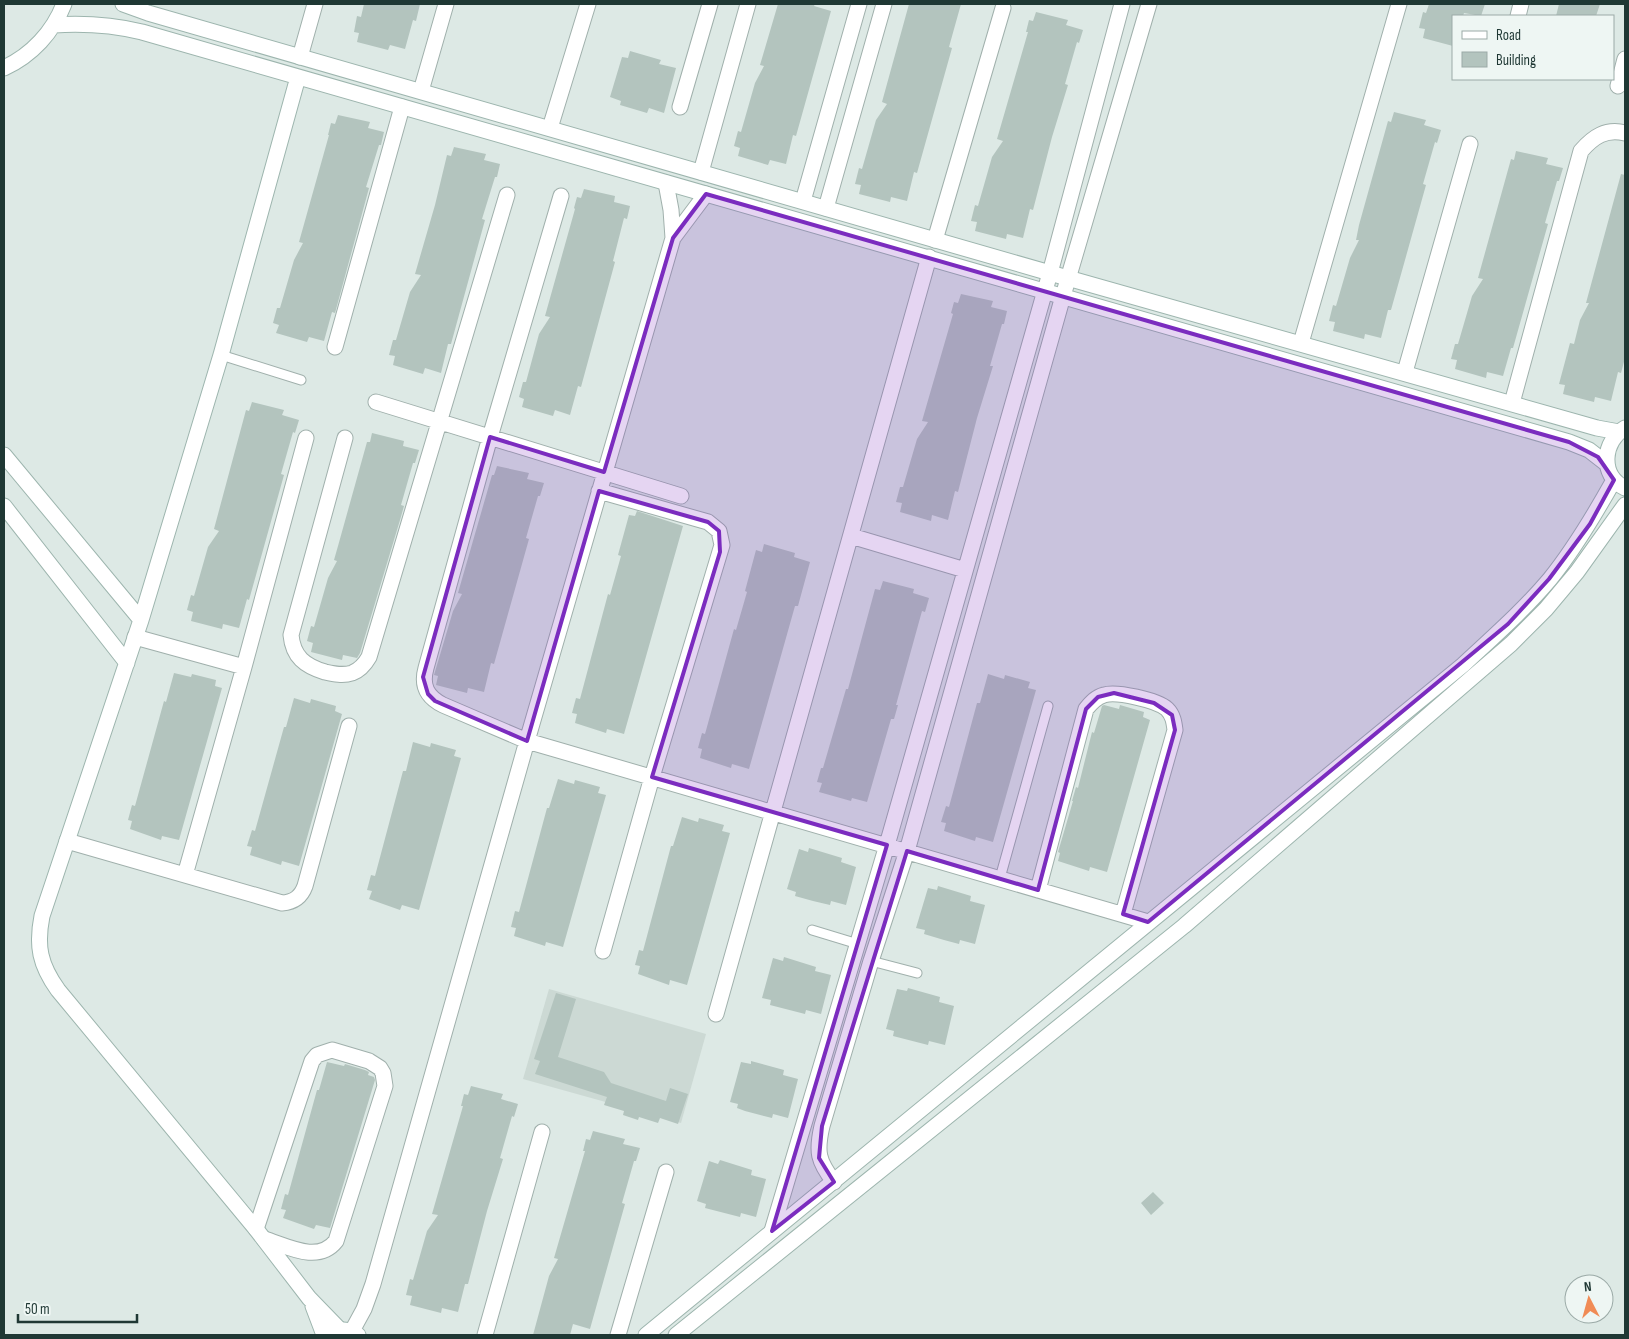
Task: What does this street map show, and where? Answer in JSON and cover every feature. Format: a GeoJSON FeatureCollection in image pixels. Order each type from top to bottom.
{"type":"FeatureCollection","features":[{"type":"Feature","properties":{"kind":"street"},"geometry":{"type":"LineString","coordinates":[[4,68],[28,53],[42,40],[54,24],[64,4]]}},
{"type":"Feature","properties":{"kind":"street"},"geometry":{"type":"LineString","coordinates":[[123,4],[148,13],[1050,273],[1592,426],[1622,430]]}},
{"type":"Feature","properties":{"kind":"street"},"geometry":{"type":"LineString","coordinates":[[300,57],[315,4]]}},
{"type":"Feature","properties":{"kind":"street"},"geometry":{"type":"LineString","coordinates":[[421,91],[446,4]]}},
{"type":"Feature","properties":{"kind":"street"},"geometry":{"type":"LineString","coordinates":[[550,128],[588,4]]}},
{"type":"Feature","properties":{"kind":"street"},"geometry":{"type":"LineString","coordinates":[[680,107],[710,4]]}},
{"type":"Feature","properties":{"kind":"street"},"geometry":{"type":"LineString","coordinates":[[701,172],[748,4]]}},
{"type":"Feature","properties":{"kind":"street"},"geometry":{"type":"LineString","coordinates":[[803,201],[859,4]]}},
{"type":"Feature","properties":{"kind":"street"},"geometry":{"type":"LineString","coordinates":[[826,208],[884,4]]}},
{"type":"Feature","properties":{"kind":"street"},"geometry":{"type":"LineString","coordinates":[[772,1231],[887,845],[1050,273],[1122,4]]}},
{"type":"Feature","properties":{"kind":"street"},"geometry":{"type":"LineString","coordinates":[[834,1182],[822,1166],[819,1158],[819,1140],[871,961],[907,851],[1062,296],[1149,4]]}},
{"type":"Feature","properties":{"kind":"street"},"geometry":{"type":"LineString","coordinates":[[1301,343],[1399,4]]}},
{"type":"Feature","properties":{"kind":"street"},"geometry":{"type":"LineString","coordinates":[[935,240],[1003,8]]}},
{"type":"Feature","properties":{"kind":"street"},"geometry":{"type":"LineString","coordinates":[[54,24],[90,24],[125,28],[1569,442],[1589,450],[1607,464],[1620,484],[1549,580],[1508,624],[1463,665],[646,1335]]}},
{"type":"Feature","properties":{"kind":"street"},"geometry":{"type":"LineString","coordinates":[[1618,86],[1625,58]]}},
{"type":"Feature","properties":{"kind":"street"},"geometry":{"type":"LineString","coordinates":[[298,77],[221,355],[141,620],[39,931],[40,954],[49,977],[260,1234],[309,1298],[345,1333],[364,1309],[373,1284],[604,472],[673,238],[706,194]]}},
{"type":"Feature","properties":{"kind":"street"},"geometry":{"type":"LineString","coordinates":[[335,347],[402,107]]}},
{"type":"Feature","properties":{"kind":"street"},"geometry":{"type":"LineString","coordinates":[[1512,403],[1581,151],[1591,140],[1603,132],[1618,131],[1625,133]]}},
{"type":"Feature","properties":{"kind":"street"},"geometry":{"type":"LineString","coordinates":[[1405,372],[1470,144]]}},
{"type":"Feature","properties":{"kind":"street"},"geometry":{"type":"LineString","coordinates":[[666,183],[671,210],[673,238]]}},
{"type":"Feature","properties":{"kind":"street"},"geometry":{"type":"LineString","coordinates":[[345,438],[291,635],[295,654],[301,661],[309,667],[342,675],[353,673],[363,666],[370,657],[507,195]]}},
{"type":"Feature","properties":{"kind":"street"},"geometry":{"type":"LineString","coordinates":[[561,196],[490,437],[423,677],[424,686],[428,694],[435,701],[527,741],[1148,922]]}},
{"type":"Feature","properties":{"kind":"street"},"geometry":{"type":"LineString","coordinates":[[716,1014],[929,257]]}},
{"type":"Feature","properties":{"kind":"street"},"geometry":{"type":"LineString","coordinates":[[376,402],[682,496]]}},
{"type":"Feature","properties":{"kind":"street"},"geometry":{"type":"LineString","coordinates":[[1607,464],[1607,452],[1611,441],[1622,430]]}},
{"type":"Feature","properties":{"kind":"street"},"geometry":{"type":"LineString","coordinates":[[185,875],[244,668],[306,438]]}},
{"type":"Feature","properties":{"kind":"street"},"geometry":{"type":"LineString","coordinates":[[4,455],[141,620]]}},
{"type":"Feature","properties":{"kind":"street"},"geometry":{"type":"LineString","coordinates":[[599,491],[708,522],[719,532],[721,538],[720,552],[652,777],[603,951]]}},
{"type":"Feature","properties":{"kind":"street"},"geometry":{"type":"LineString","coordinates":[[676,1335],[1184,926],[1512,644],[1578,572],[1625,505]]}},
{"type":"Feature","properties":{"kind":"street"},"geometry":{"type":"LineString","coordinates":[[4,506],[127,663]]}},
{"type":"Feature","properties":{"kind":"street"},"geometry":{"type":"LineString","coordinates":[[851,536],[965,570]]}},
{"type":"Feature","properties":{"kind":"street"},"geometry":{"type":"LineString","coordinates":[[135,638],[244,668]]}},
{"type":"Feature","properties":{"kind":"street"},"geometry":{"type":"LineString","coordinates":[[1038,890],[1086,709],[1098,697],[1114,693],[1154,703],[1161,705],[1172,715],[1175,730],[1123,914]]}},
{"type":"Feature","properties":{"kind":"street"},"geometry":{"type":"LineString","coordinates":[[67,841],[282,903],[294,900],[299,897],[305,886],[349,726]]}},
{"type":"Feature","properties":{"kind":"street"},"geometry":{"type":"LineString","coordinates":[[332,1050],[375,1064],[384,1073],[385,1086],[336,1241],[325,1251],[311,1253],[260,1234],[312,1061],[317,1055],[332,1050]]}},
{"type":"Feature","properties":{"kind":"street"},"geometry":{"type":"LineString","coordinates":[[485,1335],[542,1132]]}},
{"type":"Feature","properties":{"kind":"street"},"geometry":{"type":"LineString","coordinates":[[618,1335],[666,1172]]}},
{"type":"Feature","properties":{"kind":"street"},"geometry":{"type":"LineString","coordinates":[[309,1298],[324,1335]]}},
{"type":"Feature","properties":{"kind":"lane"},"geometry":{"type":"LineString","coordinates":[[221,355],[301,380]]}},
{"type":"Feature","properties":{"kind":"lane"},"geometry":{"type":"LineString","coordinates":[[1000,878],[1048,706]]}},
{"type":"Feature","properties":{"kind":"lane"},"geometry":{"type":"LineString","coordinates":[[812,930],[858,944]]}},
{"type":"Feature","properties":{"kind":"lane"},"geometry":{"type":"LineString","coordinates":[[871,961],[918,973]]}},
{"type":"Feature","properties":{"kind":"highlighted area"},"geometry":{"type":"Polygon","coordinates":[[[706,194],[1569,442],[1598,457],[1614,480],[1590,524],[1549,579],[1508,624],[1148,922],[1123,914],[1175,730],[1172,715],[1154,703],[1114,693],[1098,697],[1086,709],[1038,890],[907,851],[822,1126],[819,1158],[834,1182],[772,1231],[887,845],[652,777],[720,552],[719,531],[708,522],[599,491],[527,741],[435,701],[428,694],[423,677],[490,437],[604,472],[673,238],[706,194]]]}},
{"type":"Feature","properties":{"kind":"shaded area"},"geometry":{"type":"Polygon","coordinates":[[[549,989],[706,1034],[681,1123],[523,1079],[549,989]]]}},
{"type":"Feature","properties":{"kind":"building"},"geometry":{"type":"Polygon","coordinates":[[[364,4],[420,4],[416,21],[413,20],[405,49],[390,45],[388,50],[357,42],[359,33],[354,32],[357,16],[361,17],[364,4]]]}},
{"type":"Feature","properties":{"kind":"building"},"geometry":{"type":"Polygon","coordinates":[[[778,4],[815,4],[814,6],[831,11],[796,136],[793,135],[786,164],[770,160],[768,165],[738,156],[740,148],[734,146],[738,131],[741,132],[755,83],[764,66],[760,65],[778,4]]]}},
{"type":"Feature","properties":{"kind":"building"},"geometry":{"type":"Polygon","coordinates":[[[909,4],[961,4],[949,47],[952,48],[917,173],[914,172],[907,201],[891,197],[890,202],[859,194],[861,185],[855,184],[859,168],[862,169],[876,120],[887,104],[882,102],[909,4]]]}},
{"type":"Feature","properties":{"kind":"building"},"geometry":{"type":"Polygon","coordinates":[[[1429,4],[1485,4],[1481,15],[1464,13],[1463,15],[1452,15],[1452,46],[1423,38],[1425,29],[1419,28],[1423,12],[1426,13],[1429,4]]]}},
{"type":"Feature","properties":{"kind":"building"},"geometry":{"type":"Polygon","coordinates":[[[1559,4],[1600,4],[1596,15],[1556,15],[1559,4]]]}},
{"type":"Feature","properties":{"kind":"building"},"geometry":{"type":"Polygon","coordinates":[[[1036,12],[1068,20],[1066,25],[1083,30],[1079,43],[1077,42],[1065,84],[1068,85],[1033,210],[1030,209],[1023,238],[1007,234],[1006,239],[975,231],[977,222],[971,221],[975,205],[978,206],[992,157],[1003,141],[997,139],[1028,32],[1026,32],[1029,20],[1033,21],[1036,12]]]}},
{"type":"Feature","properties":{"kind":"building"},"geometry":{"type":"Polygon","coordinates":[[[630,51],[661,60],[659,64],[676,68],[664,113],[649,108],[647,113],[620,105],[621,101],[610,97],[622,57],[628,58],[630,51]]]}},
{"type":"Feature","properties":{"kind":"building"},"geometry":{"type":"Polygon","coordinates":[[[1394,112],[1426,120],[1424,125],[1441,130],[1437,143],[1435,142],[1423,184],[1426,185],[1391,310],[1388,310],[1381,338],[1365,334],[1364,339],[1333,331],[1335,322],[1329,321],[1333,305],[1336,306],[1350,258],[1359,240],[1356,240],[1359,225],[1388,121],[1391,122],[1394,112]]]}},
{"type":"Feature","properties":{"kind":"building"},"geometry":{"type":"Polygon","coordinates":[[[338,115],[370,122],[368,128],[384,132],[366,187],[369,188],[335,313],[332,312],[324,341],[309,337],[307,342],[276,333],[279,325],[273,323],[277,308],[280,308],[294,260],[303,243],[299,242],[331,123],[335,124],[338,115]]]}},
{"type":"Feature","properties":{"kind":"building"},"geometry":{"type":"Polygon","coordinates":[[[454,147],[486,154],[484,160],[500,164],[482,219],[485,220],[451,344],[448,344],[441,373],[425,368],[423,374],[393,365],[395,356],[389,355],[393,340],[396,340],[410,292],[421,275],[415,274],[447,155],[451,156],[454,147]]]}},
{"type":"Feature","properties":{"kind":"building"},"geometry":{"type":"Polygon","coordinates":[[[1516,151],[1548,158],[1546,164],[1563,168],[1559,181],[1557,181],[1545,223],[1548,224],[1513,348],[1511,348],[1503,376],[1487,372],[1486,378],[1455,369],[1457,360],[1451,359],[1455,344],[1458,344],[1472,296],[1483,279],[1478,278],[1511,159],[1514,160],[1516,151]]]}},
{"type":"Feature","properties":{"kind":"building"},"geometry":{"type":"Polygon","coordinates":[[[1621,174],[1625,175],[1625,358],[1621,373],[1618,372],[1611,401],[1595,397],[1594,402],[1563,394],[1565,385],[1559,384],[1570,343],[1574,344],[1580,320],[1589,303],[1586,303],[1621,174]]]}},
{"type":"Feature","properties":{"kind":"building"},"geometry":{"type":"Polygon","coordinates":[[[584,189],[615,196],[614,202],[630,206],[627,219],[624,218],[613,261],[615,262],[581,387],[578,386],[570,415],[555,410],[553,416],[522,407],[524,399],[519,397],[523,382],[526,382],[539,334],[550,317],[545,316],[577,197],[581,198],[584,189]]]}},
{"type":"Feature","properties":{"kind":"building"},"geometry":{"type":"Polygon","coordinates":[[[961,294],[993,301],[991,307],[1007,311],[990,366],[993,366],[958,492],[955,491],[948,520],[932,515],[931,521],[900,512],[902,503],[896,502],[900,487],[903,487],[917,439],[928,422],[922,421],[953,314],[951,313],[954,302],[958,303],[961,294]]]}},
{"type":"Feature","properties":{"kind":"building"},"geometry":{"type":"Polygon","coordinates":[[[252,402],[284,410],[282,415],[299,420],[295,433],[293,432],[281,474],[284,475],[249,600],[247,599],[239,628],[223,624],[222,629],[191,621],[193,612],[187,610],[191,595],[194,596],[208,547],[219,531],[214,529],[246,410],[249,411],[252,402]]]}},
{"type":"Feature","properties":{"kind":"building"},"geometry":{"type":"Polygon","coordinates":[[[372,433],[404,441],[403,446],[419,450],[415,463],[413,463],[401,505],[404,506],[360,653],[357,658],[343,655],[342,660],[311,652],[313,643],[307,641],[311,626],[314,627],[328,578],[337,561],[334,560],[367,442],[370,442],[372,433]]]}},
{"type":"Feature","properties":{"kind":"building"},"geometry":{"type":"Polygon","coordinates":[[[497,466],[529,473],[527,479],[544,483],[540,496],[538,496],[526,538],[529,539],[494,664],[491,663],[484,692],[468,688],[467,693],[436,685],[438,676],[434,675],[453,611],[462,594],[458,593],[492,475],[494,475],[497,466]]]}},
{"type":"Feature","properties":{"kind":"building"},"geometry":{"type":"Polygon","coordinates":[[[637,511],[683,526],[624,734],[607,729],[606,733],[575,723],[577,714],[572,713],[576,698],[580,699],[608,594],[610,595],[621,556],[618,555],[629,515],[635,516],[637,511]]]}},
{"type":"Feature","properties":{"kind":"building"},"geometry":{"type":"Polygon","coordinates":[[[764,544],[795,553],[794,557],[810,562],[798,606],[795,606],[749,769],[732,764],[731,768],[700,758],[702,749],[698,748],[702,733],[705,734],[734,629],[736,630],[756,550],[762,552],[764,544]]]}},
{"type":"Feature","properties":{"kind":"building"},"geometry":{"type":"Polygon","coordinates":[[[883,581],[914,589],[913,593],[929,598],[925,612],[922,611],[896,705],[898,705],[894,719],[891,719],[867,802],[852,798],[851,801],[819,792],[822,783],[817,782],[821,768],[823,768],[846,689],[848,689],[875,589],[880,590],[883,581]]]}},
{"type":"Feature","properties":{"kind":"building"},"geometry":{"type":"Polygon","coordinates":[[[174,673],[191,677],[192,674],[216,680],[215,686],[222,688],[179,840],[162,836],[161,840],[130,829],[132,821],[128,820],[132,805],[135,806],[164,701],[166,702],[174,673]]]}},
{"type":"Feature","properties":{"kind":"building"},"geometry":{"type":"Polygon","coordinates":[[[988,674],[1004,679],[1005,675],[1030,682],[1028,688],[1036,690],[993,842],[976,837],[975,841],[944,831],[946,823],[941,822],[946,806],[949,807],[977,703],[980,703],[988,674]]]}},
{"type":"Feature","properties":{"kind":"building"},"geometry":{"type":"Polygon","coordinates":[[[294,698],[310,703],[311,699],[336,706],[335,711],[342,714],[299,866],[282,861],[281,865],[250,855],[252,847],[247,846],[252,830],[255,831],[294,698]]]}},
{"type":"Feature","properties":{"kind":"building"},"geometry":{"type":"Polygon","coordinates":[[[1120,705],[1144,712],[1143,717],[1150,720],[1107,872],[1090,867],[1089,871],[1058,861],[1060,853],[1058,852],[1076,787],[1078,788],[1092,732],[1094,733],[1102,706],[1119,709],[1120,705]]]}},
{"type":"Feature","properties":{"kind":"building"},"geometry":{"type":"Polygon","coordinates":[[[413,742],[430,747],[431,743],[456,750],[454,756],[461,758],[419,910],[402,905],[400,910],[369,899],[372,891],[367,890],[371,875],[375,876],[403,771],[406,771],[413,742]]]}},
{"type":"Feature","properties":{"kind":"building"},"geometry":{"type":"Polygon","coordinates":[[[558,779],[574,784],[575,780],[600,787],[598,793],[606,795],[563,947],[546,942],[545,946],[514,936],[516,928],[511,927],[515,911],[519,912],[547,808],[549,808],[558,779]]]}},
{"type":"Feature","properties":{"kind":"building"},"geometry":{"type":"Polygon","coordinates":[[[682,817],[698,822],[699,818],[724,825],[722,831],[730,833],[687,985],[670,980],[669,985],[638,974],[640,966],[635,965],[639,950],[643,951],[671,846],[673,846],[682,817]]]}},
{"type":"Feature","properties":{"kind":"building"},"geometry":{"type":"Polygon","coordinates":[[[809,848],[842,858],[841,862],[856,867],[846,905],[831,901],[830,905],[813,901],[795,896],[796,892],[787,889],[799,849],[808,852],[809,848]]]}},
{"type":"Feature","properties":{"kind":"building"},"geometry":{"type":"Polygon","coordinates":[[[938,886],[971,896],[970,901],[985,905],[975,944],[960,940],[959,944],[944,940],[924,934],[925,930],[916,928],[928,888],[937,890],[938,886]]]}},
{"type":"Feature","properties":{"kind":"building"},"geometry":{"type":"Polygon","coordinates":[[[784,957],[816,967],[815,971],[831,975],[821,1014],[806,1010],[805,1014],[770,1005],[771,1000],[762,998],[773,958],[783,961],[784,957]]]}},
{"type":"Feature","properties":{"kind":"building"},"geometry":{"type":"Polygon","coordinates":[[[908,988],[940,997],[939,1002],[954,1006],[945,1045],[929,1041],[928,1045],[893,1036],[894,1031],[886,1029],[897,989],[907,991],[908,988]]]}},
{"type":"Feature","properties":{"kind":"building"},"geometry":{"type":"Polygon","coordinates":[[[556,993],[576,999],[558,1057],[604,1072],[611,1083],[666,1101],[670,1088],[688,1094],[678,1124],[660,1118],[658,1123],[639,1117],[638,1120],[623,1115],[624,1111],[604,1105],[607,1097],[535,1074],[540,1061],[534,1059],[556,993]]]}},
{"type":"Feature","properties":{"kind":"building"},"geometry":{"type":"Polygon","coordinates":[[[751,1061],[784,1070],[783,1075],[798,1079],[788,1118],[773,1114],[772,1118],[745,1111],[737,1108],[738,1104],[730,1102],[741,1062],[751,1064],[751,1061]]]}},
{"type":"Feature","properties":{"kind":"building"},"geometry":{"type":"Polygon","coordinates":[[[327,1062],[344,1066],[345,1064],[365,1070],[375,1080],[330,1228],[316,1225],[314,1229],[283,1218],[286,1210],[281,1209],[285,1194],[288,1195],[317,1090],[319,1090],[327,1062]]]}},
{"type":"Feature","properties":{"kind":"building"},"geometry":{"type":"Polygon","coordinates":[[[471,1086],[503,1094],[501,1099],[518,1104],[514,1117],[512,1116],[500,1158],[503,1159],[468,1284],[465,1284],[458,1312],[442,1308],[441,1313],[410,1305],[412,1296],[406,1295],[410,1279],[413,1280],[427,1231],[438,1215],[432,1214],[463,1106],[461,1106],[464,1094],[468,1095],[471,1086]]]}},
{"type":"Feature","properties":{"kind":"building"},"geometry":{"type":"Polygon","coordinates":[[[593,1131],[625,1139],[623,1144],[640,1148],[636,1161],[634,1161],[622,1203],[625,1204],[590,1329],[573,1324],[570,1335],[533,1335],[549,1276],[558,1259],[554,1258],[585,1151],[583,1151],[586,1139],[590,1140],[593,1131]]]}},
{"type":"Feature","properties":{"kind":"building"},"geometry":{"type":"Polygon","coordinates":[[[720,1160],[752,1170],[751,1175],[766,1179],[756,1217],[741,1213],[740,1217],[705,1208],[706,1204],[697,1201],[709,1161],[718,1164],[720,1160]]]}},
{"type":"Feature","properties":{"kind":"building"},"geometry":{"type":"Polygon","coordinates":[[[1153,1192],[1164,1203],[1151,1215],[1141,1203],[1153,1192]]]}}]}
